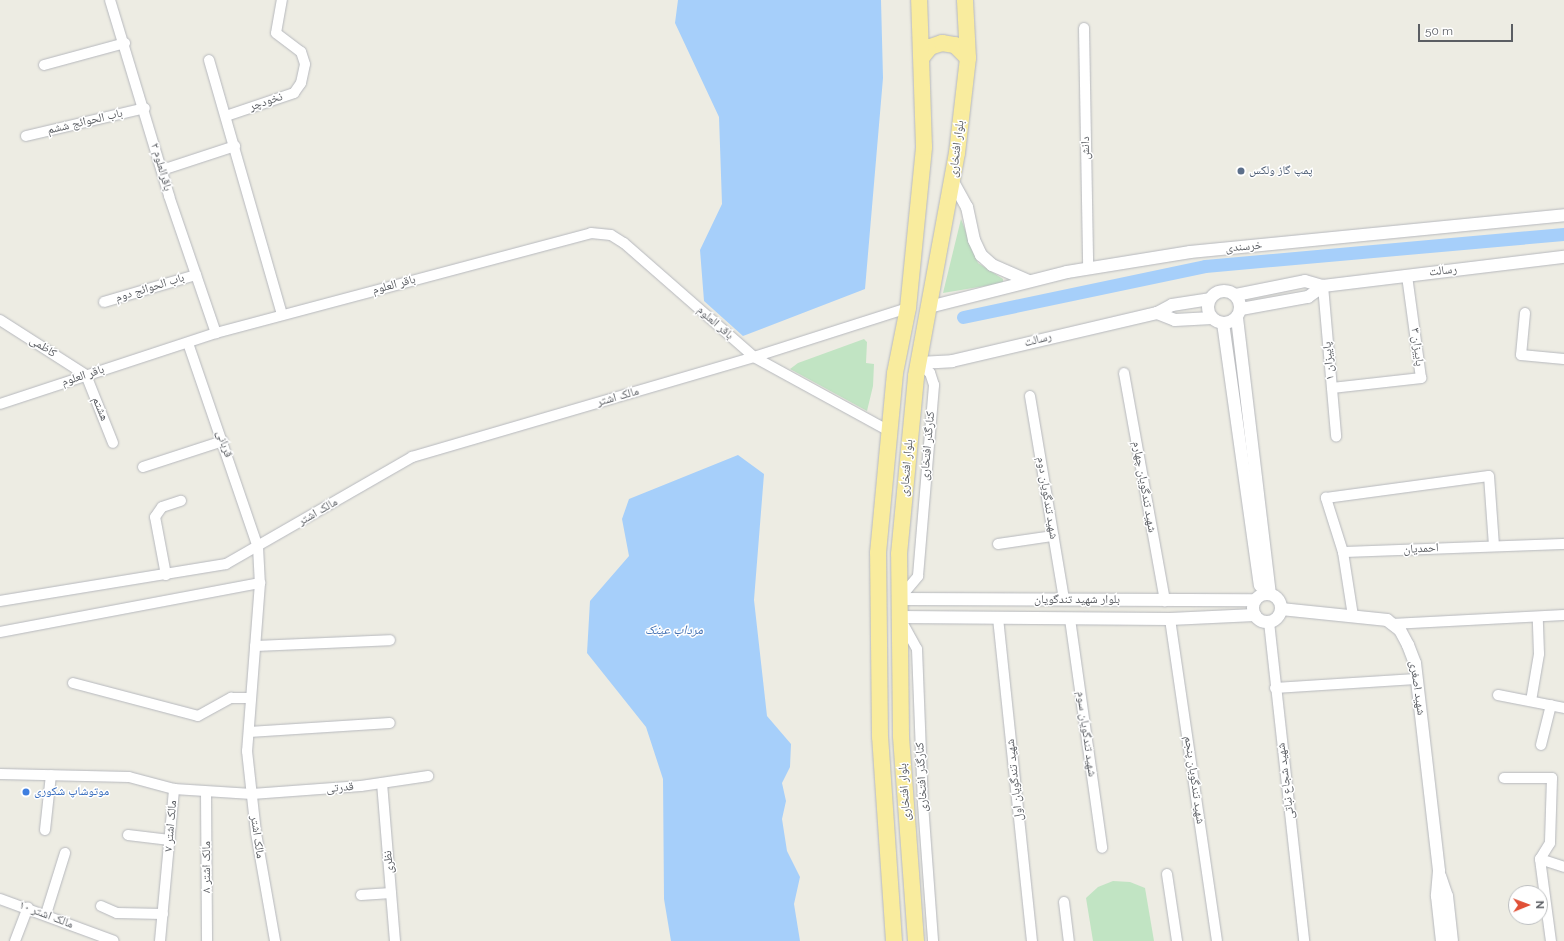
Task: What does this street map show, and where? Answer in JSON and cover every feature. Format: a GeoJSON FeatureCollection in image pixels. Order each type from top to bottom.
{"type":"FeatureCollection","features":[{"type":"Feature","properties":{"kind":"highway","name":"بلوار افتخاری"},"geometry":{"type":"LineString","coordinates":[[894,941],[880,738],[877,645],[878,553],[895,373],[908,308],[924,147],[919,0]]}},
{"type":"Feature","properties":{"kind":"highway","name":"بلوار افتخاری"},"geometry":{"type":"LineString","coordinates":[[916,941],[901,736],[899,617],[900,547],[919,363],[953,182],[968,58],[965,0]]}},
{"type":"Feature","properties":{"kind":"highway"},"geometry":{"type":"LineString","coordinates":[[922,57],[930,47],[942,43],[960,48],[968,58]]}},
{"type":"Feature","properties":{"kind":"street","name":"باقرالعلوم ۲"},"geometry":{"type":"LineString","coordinates":[[110,0],[145,108],[162,170],[216,333]]}},
{"type":"Feature","properties":{"kind":"street","name":"نخودچر"},"geometry":{"type":"LineString","coordinates":[[226,116],[294,93],[301,83],[305,64],[301,52],[276,33],[282,0]]}},
{"type":"Feature","properties":{"kind":"street","name":"دانش"},"geometry":{"type":"LineString","coordinates":[[1084,28],[1088,268]]}},
{"type":"Feature","properties":{"kind":"street"},"geometry":{"type":"LineString","coordinates":[[44,65],[125,43]]}},
{"type":"Feature","properties":{"kind":"street"},"geometry":{"type":"LineString","coordinates":[[209,60],[235,146],[282,315]]}},
{"type":"Feature","properties":{"kind":"street","name":"باب الحوائج ششم"},"geometry":{"type":"LineString","coordinates":[[26,136],[145,108]]}},
{"type":"Feature","properties":{"kind":"street"},"geometry":{"type":"LineString","coordinates":[[162,170],[235,146]]}},
{"type":"Feature","properties":{"kind":"street"},"geometry":{"type":"LineString","coordinates":[[953,182],[967,207],[974,240],[981,255],[992,265],[1029,281]]}},
{"type":"Feature","properties":{"kind":"street","name":"خرسندی"},"geometry":{"type":"LineString","coordinates":[[929,307],[1067,272],[1190,252],[1564,215]]}},
{"type":"Feature","properties":{"kind":"street","name":"باقر العلوم"},"geometry":{"type":"LineString","coordinates":[[0,404],[216,333],[591,233],[611,235],[754,357],[889,431]]}},
{"type":"Feature","properties":{"kind":"street","name":"رسالت"},"geometry":{"type":"LineString","coordinates":[[1236,295],[1305,280],[1323,286],[1564,257]]}},
{"type":"Feature","properties":{"kind":"street","name":"باب الحوائج دوم"},"geometry":{"type":"LineString","coordinates":[[104,302],[196,275]]}},
{"type":"Feature","properties":{"kind":"street","name":"پاییزان ۳"},"geometry":{"type":"LineString","coordinates":[[1332,388],[1421,378],[1408,276]]}},
{"type":"Feature","properties":{"kind":"street","name":"رسالت"},"geometry":{"type":"LineString","coordinates":[[1239,314],[1308,297],[1323,286]]}},
{"type":"Feature","properties":{"kind":"street","name":"پاییزان ۱"},"geometry":{"type":"LineString","coordinates":[[1323,286],[1336,436]]}},
{"type":"Feature","properties":{"kind":"street"},"geometry":{"type":"LineString","coordinates":[[1262,596],[1217,320],[1208,306],[1210,299],[1222,290],[1236,295],[1239,314],[1262,596],[1255,615],[1269,622],[1279,615],[1281,609],[1280,602],[1262,596]]}},
{"type":"Feature","properties":{"kind":"street","name":"رسالت"},"geometry":{"type":"LineString","coordinates":[[919,363],[952,361],[1157,313],[1172,305],[1210,299]]}},
{"type":"Feature","properties":{"kind":"street"},"geometry":{"type":"LineString","coordinates":[[754,357],[908,308]]}},
{"type":"Feature","properties":{"kind":"street"},"geometry":{"type":"LineString","coordinates":[[1157,313],[1175,320],[1217,320],[1239,314]]}},
{"type":"Feature","properties":{"kind":"street"},"geometry":{"type":"LineString","coordinates":[[1525,313],[1521,355],[1564,358]]}},
{"type":"Feature","properties":{"kind":"street","name":"کاظمی"},"geometry":{"type":"LineString","coordinates":[[0,320],[86,375]]}},
{"type":"Feature","properties":{"kind":"street","name":"قربانی"},"geometry":{"type":"LineString","coordinates":[[188,343],[223,441],[258,547]]}},
{"type":"Feature","properties":{"kind":"street","name":"مالک اشتر"},"geometry":{"type":"LineString","coordinates":[[275,941],[252,794],[249,732],[260,583],[258,547],[412,457],[754,357]]}},
{"type":"Feature","properties":{"kind":"street","name":"شهید تندگویان چهارم"},"geometry":{"type":"LineString","coordinates":[[1124,373],[1165,600]]}},
{"type":"Feature","properties":{"kind":"street","name":"هشتم"},"geometry":{"type":"LineString","coordinates":[[86,375],[113,443]]}},
{"type":"Feature","properties":{"kind":"street","name":"شهید تندگویان دوم"},"geometry":{"type":"LineString","coordinates":[[1030,396],[1064,600]]}},
{"type":"Feature","properties":{"kind":"street"},"geometry":{"type":"LineString","coordinates":[[143,467],[223,441]]}},
{"type":"Feature","properties":{"kind":"street"},"geometry":{"type":"LineString","coordinates":[[1353,616],[1343,552],[1326,498],[1489,476],[1494,545]]}},
{"type":"Feature","properties":{"kind":"street"},"geometry":{"type":"LineString","coordinates":[[166,575],[155,517],[162,507],[181,501]]}},
{"type":"Feature","properties":{"kind":"street"},"geometry":{"type":"LineString","coordinates":[[998,544],[1053,536]]}},
{"type":"Feature","properties":{"kind":"street","name":"احمدیان"},"geometry":{"type":"LineString","coordinates":[[1343,552],[1494,545],[1564,544]]}},
{"type":"Feature","properties":{"kind":"street"},"geometry":{"type":"LineString","coordinates":[[0,602],[226,564],[258,547]]}},
{"type":"Feature","properties":{"kind":"street"},"geometry":{"type":"LineString","coordinates":[[0,632],[260,583]]}},
{"type":"Feature","properties":{"kind":"street","name":"بلوار شهید تندگویان"},"geometry":{"type":"LineString","coordinates":[[899,599],[1235,600],[1262,596]]}},
{"type":"Feature","properties":{"kind":"street"},"geometry":{"type":"LineString","coordinates":[[942,599],[942,617]]}},
{"type":"Feature","properties":{"kind":"street"},"geometry":{"type":"LineString","coordinates":[[1235,600],[1241,608],[1236,616]]}},
{"type":"Feature","properties":{"kind":"street"},"geometry":{"type":"LineString","coordinates":[[1281,609],[1386,620],[1392,624],[1564,615]]}},
{"type":"Feature","properties":{"kind":"street","name":"بلوار شهید تندگویان"},"geometry":{"type":"LineString","coordinates":[[899,617],[1170,619],[1255,615]]}},
{"type":"Feature","properties":{"kind":"street","name":"کنارگذر افتخاری"},"geometry":{"type":"LineString","coordinates":[[899,617],[918,649],[923,804],[933,941]]}},
{"type":"Feature","properties":{"kind":"street"},"geometry":{"type":"LineString","coordinates":[[1531,701],[1539,654],[1538,617]]}},
{"type":"Feature","properties":{"kind":"street","name":"شهید تندگویان اول"},"geometry":{"type":"LineString","coordinates":[[998,618],[1032,941]]}},
{"type":"Feature","properties":{"kind":"street","name":"شهید تندگویان سوم"},"geometry":{"type":"LineString","coordinates":[[1070,619],[1102,848]]}},
{"type":"Feature","properties":{"kind":"street","name":"شهید تندگویان پنجم"},"geometry":{"type":"LineString","coordinates":[[1170,619],[1217,941]]}},
{"type":"Feature","properties":{"kind":"street","name":"شهید شجاع نباتی"},"geometry":{"type":"LineString","coordinates":[[1269,622],[1275,688],[1304,941]]}},
{"type":"Feature","properties":{"kind":"street","name":"شهید اصغری"},"geometry":{"type":"LineString","coordinates":[[1392,624],[1400,630],[1408,645],[1416,679],[1438,871],[1437,896],[1442,941]]}},
{"type":"Feature","properties":{"kind":"street"},"geometry":{"type":"LineString","coordinates":[[255,646],[390,640]]}},
{"type":"Feature","properties":{"kind":"street"},"geometry":{"type":"LineString","coordinates":[[1275,688],[1416,679]]}},
{"type":"Feature","properties":{"kind":"street"},"geometry":{"type":"LineString","coordinates":[[73,683],[198,716],[230,698],[251,698]]}},
{"type":"Feature","properties":{"kind":"street"},"geometry":{"type":"LineString","coordinates":[[1498,695],[1564,708]]}},
{"type":"Feature","properties":{"kind":"street"},"geometry":{"type":"LineString","coordinates":[[1541,745],[1551,705]]}},
{"type":"Feature","properties":{"kind":"street"},"geometry":{"type":"LineString","coordinates":[[249,732],[390,723]]}},
{"type":"Feature","properties":{"kind":"street"},"geometry":{"type":"LineString","coordinates":[[0,774],[129,776],[174,789]]}},
{"type":"Feature","properties":{"kind":"street"},"geometry":{"type":"LineString","coordinates":[[45,830],[51,775]]}},
{"type":"Feature","properties":{"kind":"street","name":"قدرتی"},"geometry":{"type":"LineString","coordinates":[[252,794],[382,783],[428,776]]}},
{"type":"Feature","properties":{"kind":"street"},"geometry":{"type":"LineString","coordinates":[[1504,778],[1552,778],[1550,843],[1540,860],[1548,941]]}},
{"type":"Feature","properties":{"kind":"street","name":"نظری"},"geometry":{"type":"LineString","coordinates":[[382,783],[395,941]]}},
{"type":"Feature","properties":{"kind":"street","name":"مالک اشتر ۷"},"geometry":{"type":"LineString","coordinates":[[160,941],[174,789],[206,793],[252,794]]}},
{"type":"Feature","properties":{"kind":"street","name":"مالک اشتر ۸"},"geometry":{"type":"LineString","coordinates":[[206,793],[207,941]]}},
{"type":"Feature","properties":{"kind":"street"},"geometry":{"type":"LineString","coordinates":[[128,835],[170,840]]}},
{"type":"Feature","properties":{"kind":"street"},"geometry":{"type":"LineString","coordinates":[[46,914],[65,853]]}},
{"type":"Feature","properties":{"kind":"street"},"geometry":{"type":"LineString","coordinates":[[1540,860],[1564,867]]}},
{"type":"Feature","properties":{"kind":"street","name":"شهید اصغری"},"geometry":{"type":"LineString","coordinates":[[1438,871],[1447,896],[1452,941]]}},
{"type":"Feature","properties":{"kind":"street"},"geometry":{"type":"LineString","coordinates":[[1167,874],[1177,941]]}},
{"type":"Feature","properties":{"kind":"street"},"geometry":{"type":"LineString","coordinates":[[361,895],[391,893]]}},
{"type":"Feature","properties":{"kind":"street","name":"مالک اشتر ۱۰"},"geometry":{"type":"LineString","coordinates":[[0,899],[28,907],[114,941]]}},
{"type":"Feature","properties":{"kind":"street"},"geometry":{"type":"LineString","coordinates":[[1064,902],[1069,941]]}},
{"type":"Feature","properties":{"kind":"street"},"geometry":{"type":"LineString","coordinates":[[101,906],[117,913],[163,914]]}},
{"type":"Feature","properties":{"kind":"street"},"geometry":{"type":"LineString","coordinates":[[15,941],[28,907]]}},
{"type":"Feature","properties":{"kind":"green space"},"geometry":{"type":"Polygon","coordinates":[[[961,219],[978,263],[1003,279],[1003,283],[943,293],[961,219]]]}},
{"type":"Feature","properties":{"kind":"green space"},"geometry":{"type":"Polygon","coordinates":[[[864,339],[867,342],[866,363],[874,364],[873,386],[867,411],[790,369],[798,363],[864,339]]]}},
{"type":"Feature","properties":{"kind":"green space"},"geometry":{"type":"Polygon","coordinates":[[[1113,881],[1130,882],[1145,888],[1154,941],[1093,941],[1086,898],[1098,887],[1113,881]]]}},
{"type":"Feature","properties":{"kind":"water"},"geometry":{"type":"Polygon","coordinates":[[[678,0],[881,0],[883,78],[865,289],[743,336],[704,301],[700,250],[722,204],[719,117],[675,23],[678,0]]]}},
{"type":"Feature","properties":{"kind":"water","name":"مرداب عینک"},"geometry":{"type":"Polygon","coordinates":[[[738,455],[764,474],[754,600],[767,716],[791,744],[790,767],[782,783],[786,801],[782,819],[787,851],[800,877],[794,904],[800,941],[671,941],[664,899],[663,779],[646,727],[587,653],[590,601],[629,556],[622,519],[629,499],[738,455]]]}},
{"type":"Feature","properties":{"kind":"waterway"},"geometry":{"type":"LineString","coordinates":[[963,317],[1205,266],[1564,234]]}},
{"type":"Feature","properties":{"kind":"place","name":"پمپ گاز ولکس"},"geometry":{"type":"Point","coordinates":[1241,171]}},
{"type":"Feature","properties":{"kind":"place","name":"موتوشاپ شکوری"},"geometry":{"type":"Point","coordinates":[26,792]}}]}
